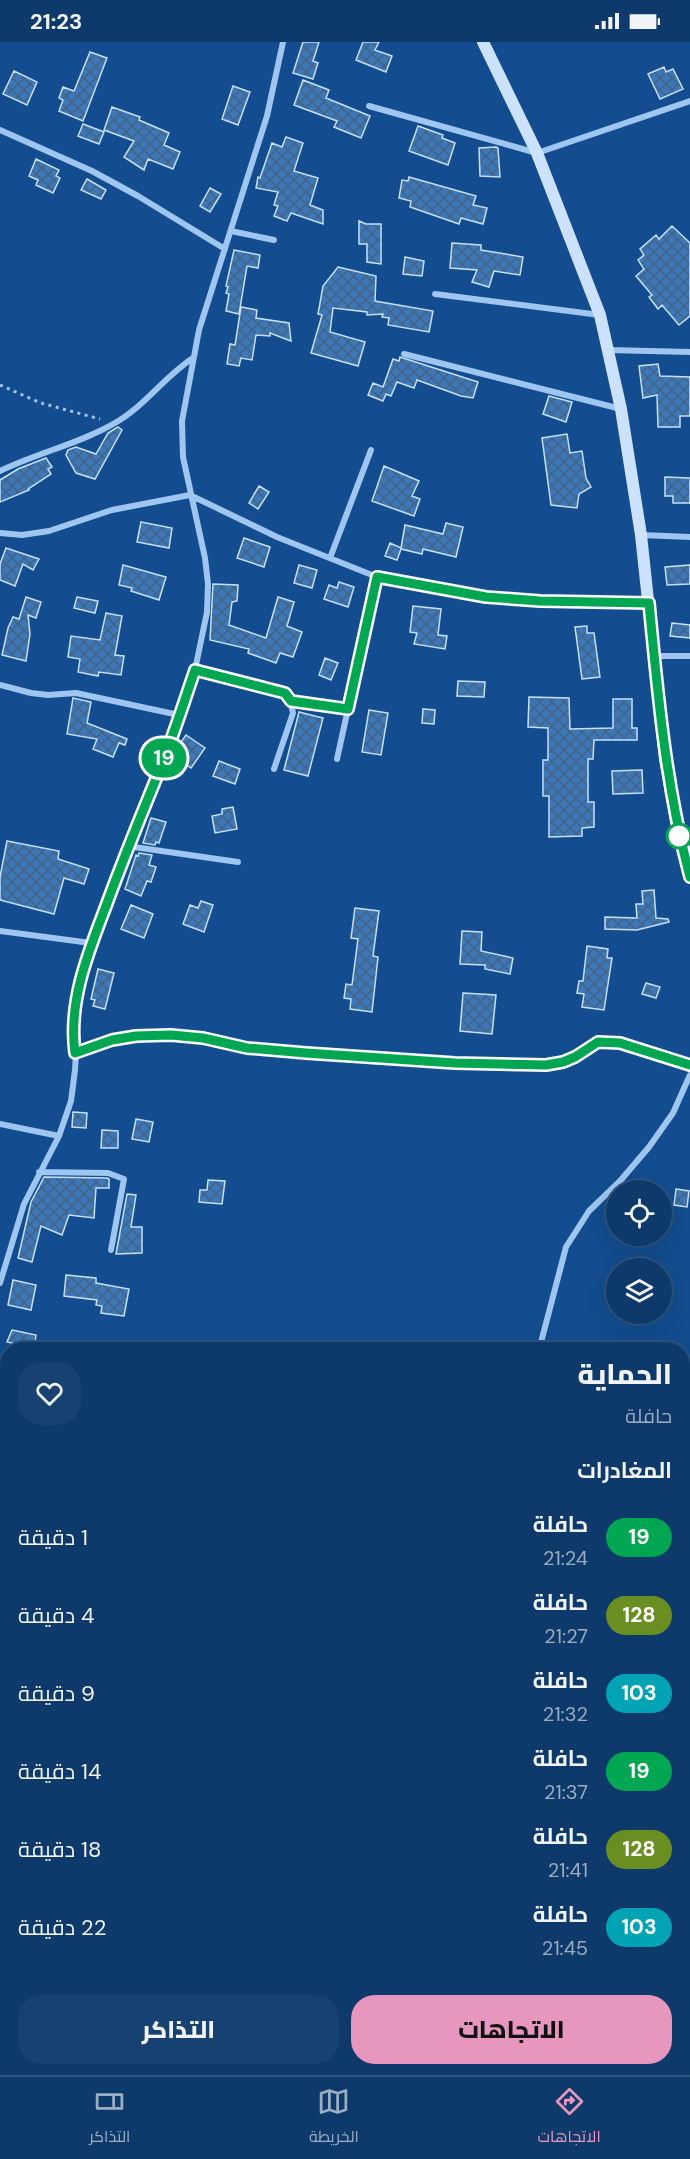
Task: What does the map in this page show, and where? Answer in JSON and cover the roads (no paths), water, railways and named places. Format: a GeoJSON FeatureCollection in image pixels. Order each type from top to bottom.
{"type":"FeatureCollection","features":[{"type":"Feature","properties":{"kind":"main road"},"geometry":{"type":"LineString","coordinates":[[483,42],[537,153],[600,315],[621,409],[642,535],[665,759],[678,832],[690,877]]}},
{"type":"Feature","properties":{"kind":"street"},"geometry":{"type":"LineString","coordinates":[[0,1283],[24,1204],[58,1136],[71,1101],[75,1053],[72,1032],[75,1004],[91,944],[128,846],[160,771],[195,670],[207,612],[208,584],[199,524],[190,495],[183,457],[182,421],[193,358],[212,286],[267,116],[283,42]]}},
{"type":"Feature","properties":{"kind":"street"},"geometry":{"type":"LineString","coordinates":[[369,106],[537,153],[690,101]]}},
{"type":"Feature","properties":{"kind":"street"},"geometry":{"type":"LineString","coordinates":[[0,130],[92,171],[225,249]]}},
{"type":"Feature","properties":{"kind":"street"},"geometry":{"type":"LineString","coordinates":[[231,231],[274,240]]}},
{"type":"Feature","properties":{"kind":"street"},"geometry":{"type":"LineString","coordinates":[[435,294],[600,315]]}},
{"type":"Feature","properties":{"kind":"street"},"geometry":{"type":"LineString","coordinates":[[608,350],[690,352]]}},
{"type":"Feature","properties":{"kind":"street"},"geometry":{"type":"LineString","coordinates":[[404,354],[621,409]]}},
{"type":"Feature","properties":{"kind":"street"},"geometry":{"type":"LineString","coordinates":[[0,471],[115,423],[144,402],[181,366],[193,358]]}},
{"type":"Feature","properties":{"kind":"street"},"geometry":{"type":"LineString","coordinates":[[330,558],[371,450]]}},
{"type":"Feature","properties":{"kind":"street"},"geometry":{"type":"LineString","coordinates":[[0,533],[22,535],[49,531],[112,510],[190,495],[277,537],[377,577],[486,597],[540,601],[649,603]]}},
{"type":"Feature","properties":{"kind":"street"},"geometry":{"type":"LineString","coordinates":[[642,535],[690,537]]}},
{"type":"Feature","properties":{"kind":"street"},"geometry":{"type":"LineString","coordinates":[[337,759],[377,577]]}},
{"type":"Feature","properties":{"kind":"street"},"geometry":{"type":"LineString","coordinates":[[654,656],[690,656]]}},
{"type":"Feature","properties":{"kind":"street"},"geometry":{"type":"LineString","coordinates":[[195,670],[285,693],[291,701],[293,713],[274,769]]}},
{"type":"Feature","properties":{"kind":"street"},"geometry":{"type":"LineString","coordinates":[[0,686],[48,695],[76,693],[179,716]]}},
{"type":"Feature","properties":{"kind":"street"},"geometry":{"type":"LineString","coordinates":[[291,701],[348,709]]}},
{"type":"Feature","properties":{"kind":"street"},"geometry":{"type":"LineString","coordinates":[[128,846],[238,862]]}},
{"type":"Feature","properties":{"kind":"street"},"geometry":{"type":"LineString","coordinates":[[0,931],[91,944]]}},
{"type":"Feature","properties":{"kind":"street"},"geometry":{"type":"LineString","coordinates":[[75,1053],[112,1040],[136,1036],[171,1035],[203,1038],[247,1048],[306,1053],[455,1063],[546,1065],[575,1057],[598,1042],[620,1043],[690,1065]]}},
{"type":"Feature","properties":{"kind":"street"},"geometry":{"type":"LineString","coordinates":[[541,1342],[566,1247],[589,1211],[620,1181],[649,1147],[673,1113],[690,1075]]}},
{"type":"Feature","properties":{"kind":"street"},"geometry":{"type":"LineString","coordinates":[[0,1124],[58,1136]]}},
{"type":"Feature","properties":{"kind":"street"},"geometry":{"type":"LineString","coordinates":[[39,1172],[108,1173],[124,1179],[111,1250]]}}]}
